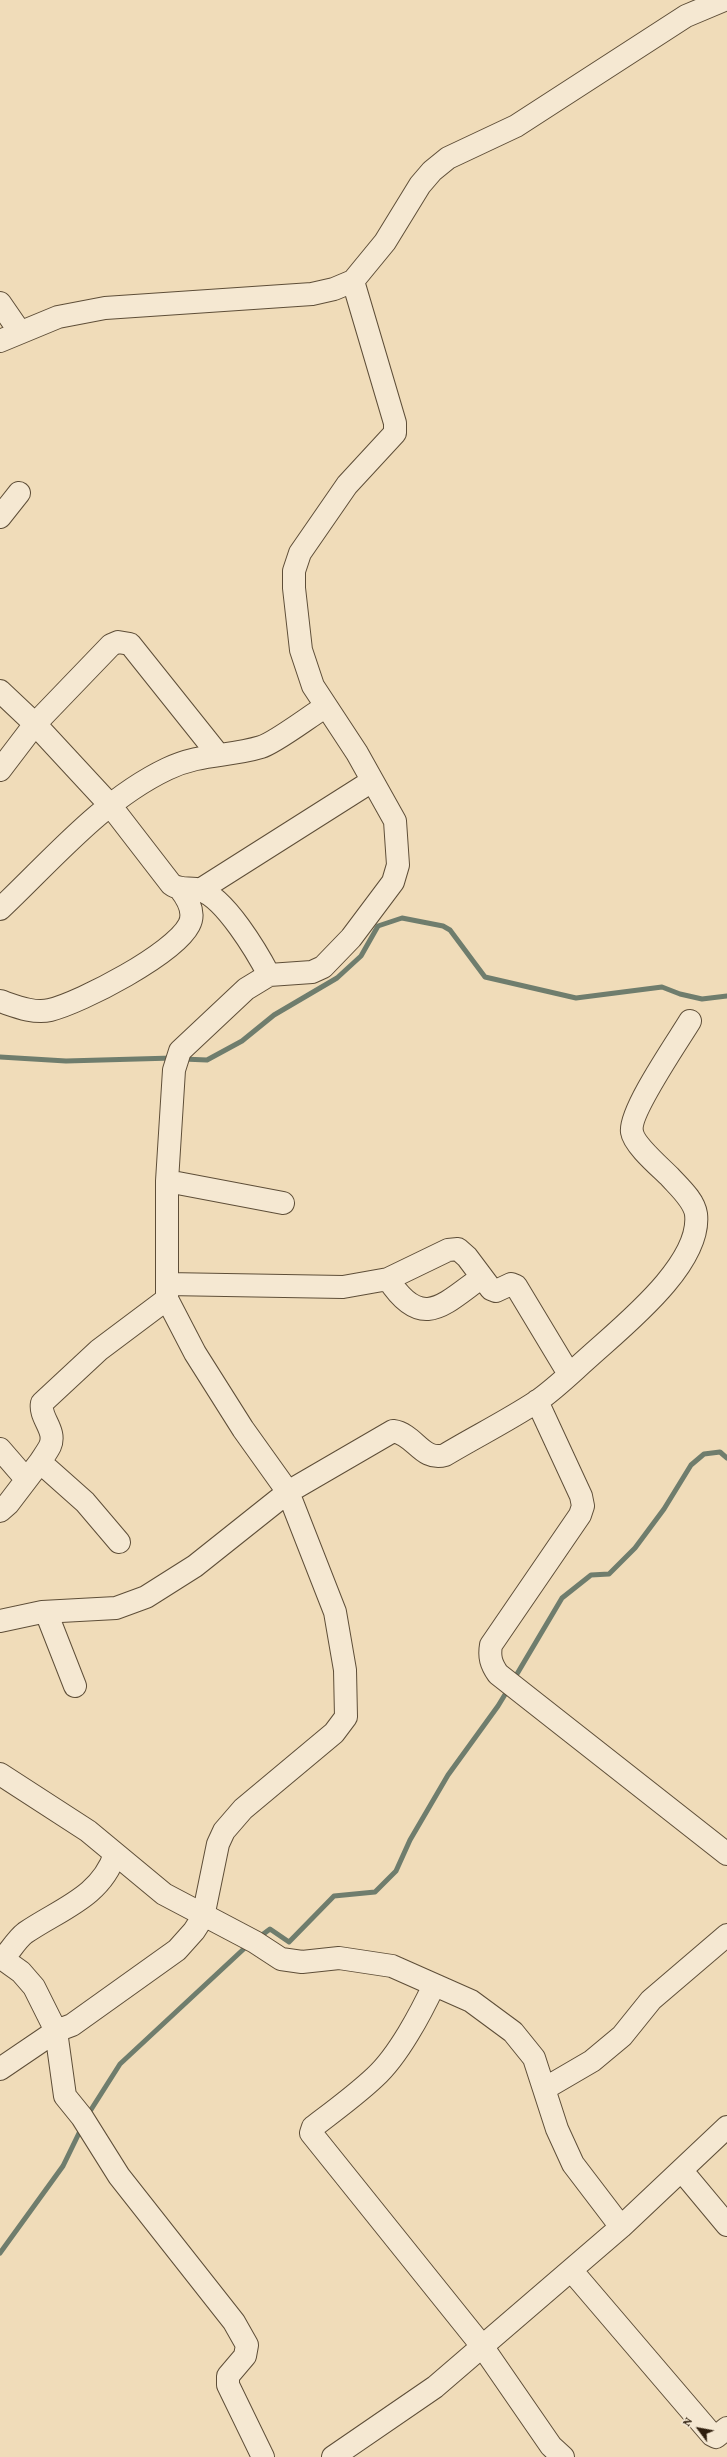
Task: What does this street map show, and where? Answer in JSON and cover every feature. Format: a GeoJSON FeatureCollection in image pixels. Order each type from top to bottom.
{"type":"FeatureCollection","features":[{"type":"Feature","properties":{"kind":"street"},"geometry":{"type":"LineString","coordinates":[[0,341],[58,318],[105,308],[312,294],[334,289],[353,281],[385,242],[420,185],[432,171],[448,158],[516,126],[686,16],[724,0]]}},
{"type":"Feature","properties":{"kind":"street"},"geometry":{"type":"LineString","coordinates":[[0,2069],[56,2031],[72,2025],[177,1950],[194,1931],[203,1916],[218,1844],[228,1826],[243,1809],[341,1726],[346,1717],[346,1670],[336,1612],[288,1492],[223,1398],[195,1353],[167,1292],[167,1181],[177,1061],[246,989],[269,975],[312,972],[323,967],[351,938],[393,882],[398,865],[395,821],[357,753],[325,707],[313,686],[301,650],[294,571],[300,553],[347,485],[392,437],[396,428],[378,359],[353,281]]}},
{"type":"Feature","properties":{"kind":"street"},"geometry":{"type":"LineString","coordinates":[[0,302],[20,332]]}},
{"type":"Feature","properties":{"kind":"street"},"geometry":{"type":"LineString","coordinates":[[0,517],[19,493]]}},
{"type":"Feature","properties":{"kind":"street"},"geometry":{"type":"LineString","coordinates":[[0,770],[35,724],[111,646],[118,642],[130,644],[217,753]]}},
{"type":"Feature","properties":{"kind":"street"},"geometry":{"type":"LineString","coordinates":[[0,691],[35,724],[110,805],[171,884],[190,889],[222,907],[249,939],[269,975]]}},
{"type":"Feature","properties":{"kind":"street"},"geometry":{"type":"LineString","coordinates":[[0,909],[110,805],[165,770],[182,762],[217,753],[242,752],[263,747],[325,707]]}},
{"type":"Feature","properties":{"kind":"street"},"geometry":{"type":"LineString","coordinates":[[0,1001],[28,1010],[50,1010],[106,985],[140,967],[169,946],[190,924],[192,911],[187,898],[190,889],[372,782]]}},
{"type":"Feature","properties":{"kind":"street"},"geometry":{"type":"LineString","coordinates":[[0,1622],[46,1612],[116,1608],[146,1597],[195,1566],[288,1492],[394,1431],[405,1435],[428,1455],[436,1457],[445,1455],[537,1401],[569,1374],[632,1319],[663,1287],[677,1269],[697,1229],[696,1212],[684,1192],[634,1139],[631,1124],[648,1089],[690,1021]]}},
{"type":"Feature","properties":{"kind":"street"},"geometry":{"type":"LineString","coordinates":[[167,1181],[283,1203]]}},
{"type":"Feature","properties":{"kind":"street"},"geometry":{"type":"LineString","coordinates":[[0,1510],[8,1504],[51,1445],[50,1428],[41,1410],[42,1403],[99,1350],[167,1292],[343,1287],[388,1279],[448,1250],[458,1249],[467,1257],[491,1289],[496,1291],[511,1284],[516,1286],[569,1374]]}},
{"type":"Feature","properties":{"kind":"street"},"geometry":{"type":"LineString","coordinates":[[388,1279],[412,1305],[428,1310],[442,1305],[482,1277]]}},
{"type":"Feature","properties":{"kind":"street"},"geometry":{"type":"LineString","coordinates":[[537,1401],[581,1496],[583,1506],[580,1515],[491,1645],[490,1657],[492,1665],[498,1674],[727,1854]]}},
{"type":"Feature","properties":{"kind":"street"},"geometry":{"type":"LineString","coordinates":[[0,1449],[26,1479]]}},
{"type":"Feature","properties":{"kind":"street"},"geometry":{"type":"LineString","coordinates":[[40,1462],[85,1502],[119,1542]]}},
{"type":"Feature","properties":{"kind":"street"},"geometry":{"type":"LineString","coordinates":[[46,1612],[75,1686]]}},
{"type":"Feature","properties":{"kind":"street"},"geometry":{"type":"LineString","coordinates":[[0,1774],[88,1831],[164,1894],[203,1916],[255,1942],[281,1959],[302,1962],[338,1958],[392,1966],[471,2002],[513,2032],[534,2058],[557,2129],[573,2164],[620,2227]]}},
{"type":"Feature","properties":{"kind":"street"},"geometry":{"type":"LineString","coordinates":[[116,1854],[110,1870],[91,1892],[24,1934],[2,1958],[21,1972],[34,1987],[56,2031],[65,2096],[82,2117],[119,2176],[234,2322],[247,2345],[245,2356],[228,2376],[228,2385],[262,2457]]}},
{"type":"Feature","properties":{"kind":"street"},"geometry":{"type":"LineString","coordinates":[[544,2089],[592,2061],[622,2036],[651,2000],[727,1935]]}},
{"type":"Feature","properties":{"kind":"street"},"geometry":{"type":"LineString","coordinates":[[434,1985],[424,2007],[401,2044],[377,2077],[313,2127],[311,2133],[482,2346],[551,2446],[563,2457]]}},
{"type":"Feature","properties":{"kind":"street"},"geometry":{"type":"LineString","coordinates":[[333,2457],[435,2387],[620,2227],[682,2172],[727,2128]]}},
{"type":"Feature","properties":{"kind":"street"},"geometry":{"type":"LineString","coordinates":[[682,2172],[727,2225]]}},
{"type":"Feature","properties":{"kind":"street"},"geometry":{"type":"LineString","coordinates":[[571,2270],[712,2434],[716,2437],[727,2428]]}},
{"type":"Feature","properties":{"kind":"waterway"},"geometry":{"type":"LineString","coordinates":[[183,1059],[207,1060],[242,1041],[274,1015],[337,978],[361,956],[378,926],[402,918],[443,926],[450,930],[485,977],[576,998],[662,987],[680,994],[702,999],[727,996]]}},
{"type":"Feature","properties":{"kind":"waterway"},"geometry":{"type":"LineString","coordinates":[[0,1057],[66,1061],[173,1058]]}},
{"type":"Feature","properties":{"kind":"waterway"},"geometry":{"type":"LineString","coordinates":[[514,1679],[562,1598],[591,1575],[609,1574],[635,1548],[664,1509],[691,1465],[704,1454],[720,1452],[727,1458]]}},
{"type":"Feature","properties":{"kind":"waterway"},"geometry":{"type":"LineString","coordinates":[[258,1938],[270,1929],[289,1942],[334,1896],[375,1892],[396,1871],[410,1840],[448,1775],[498,1706],[509,1688]]}},
{"type":"Feature","properties":{"kind":"waterway"},"geometry":{"type":"LineString","coordinates":[[87,2116],[120,2064],[248,1945]]}},
{"type":"Feature","properties":{"kind":"waterway"},"geometry":{"type":"LineString","coordinates":[[0,2253],[63,2166],[82,2127]]}}]}
